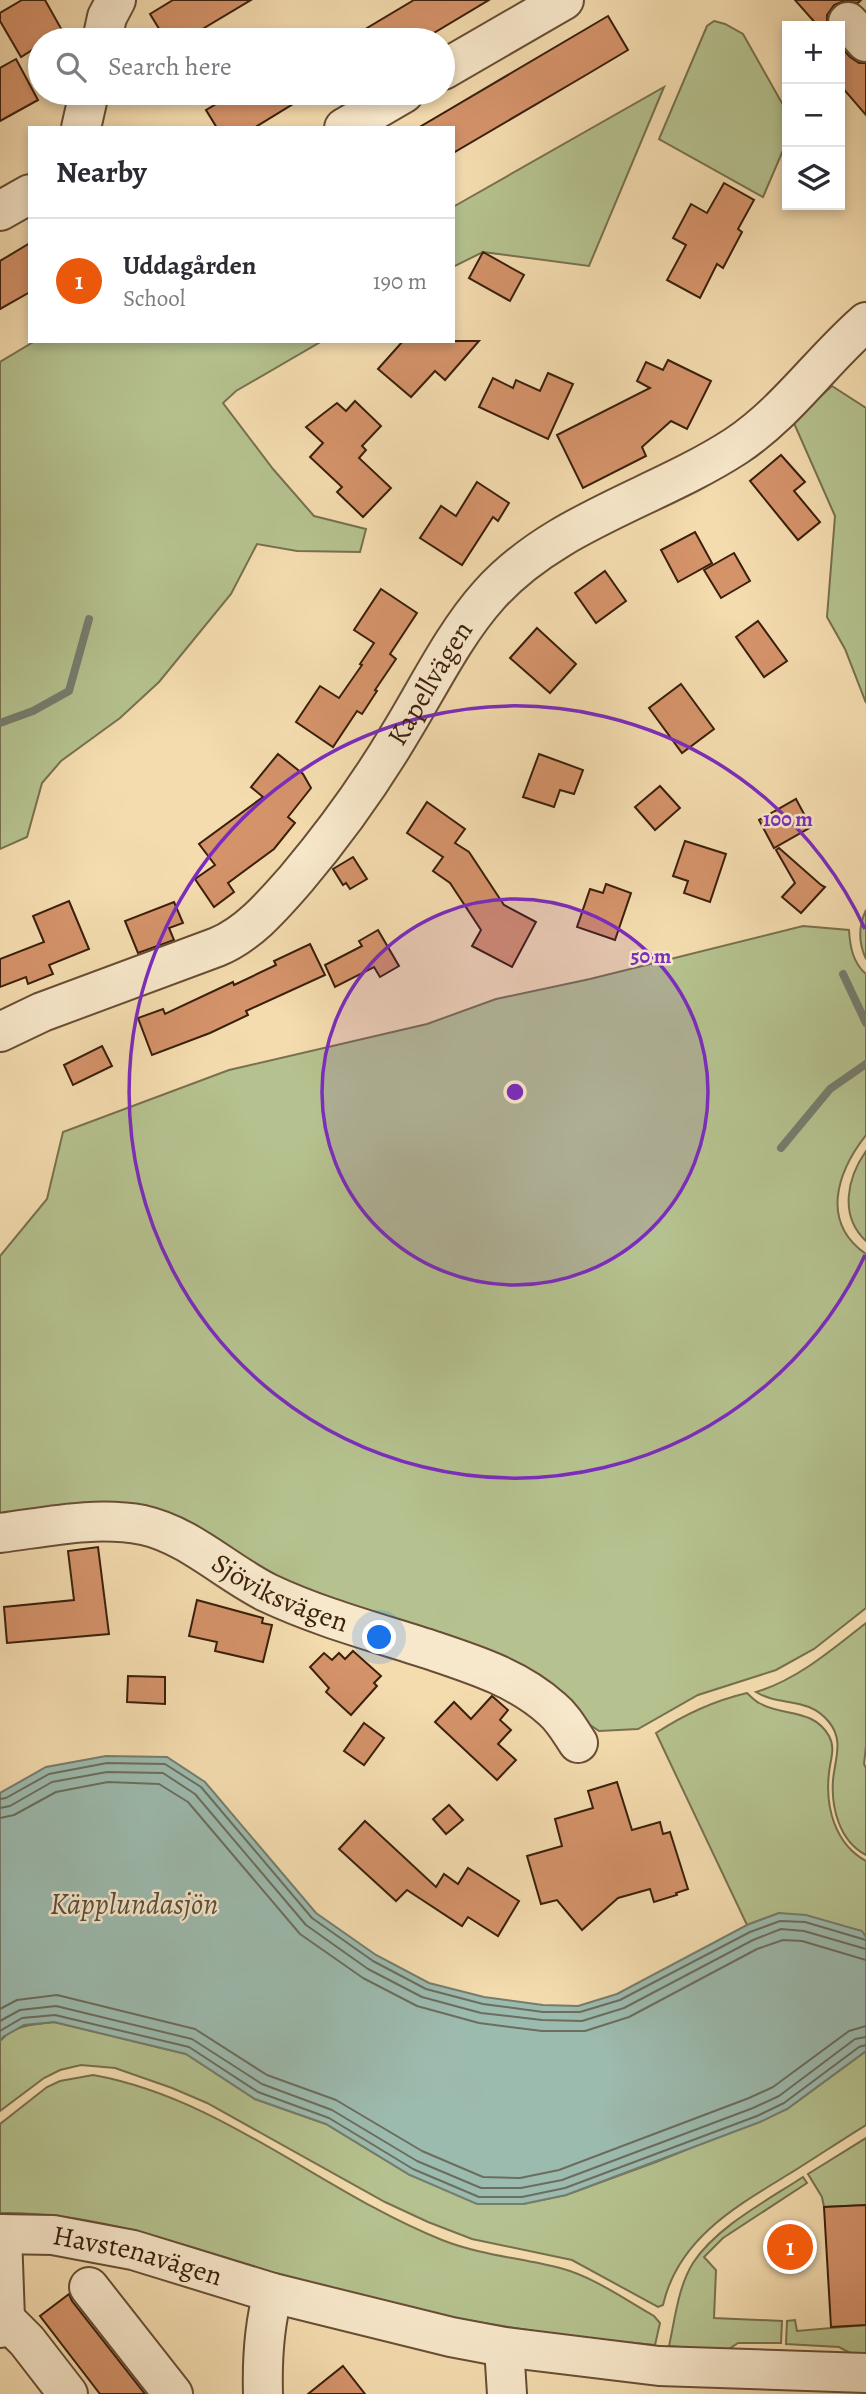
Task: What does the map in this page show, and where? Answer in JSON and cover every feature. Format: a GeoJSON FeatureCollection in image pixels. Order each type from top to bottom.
{"type":"FeatureCollection","features":[{"type":"Feature","properties":{"kind":"street"},"geometry":{"type":"LineString","coordinates":[[105,28],[117,0]]}},
{"type":"Feature","properties":{"kind":"street"},"geometry":{"type":"LineString","coordinates":[[455,63],[564,0]]}},
{"type":"Feature","properties":{"kind":"street"},"geometry":{"type":"LineString","coordinates":[[81,126],[86,105]]}},
{"type":"Feature","properties":{"kind":"street"},"geometry":{"type":"LineString","coordinates":[[347,126],[383,105]]}},
{"type":"Feature","properties":{"kind":"street"},"geometry":{"type":"LineString","coordinates":[[0,211],[28,195]]}},
{"type":"Feature","properties":{"kind":"street","name":"Kapellvägen"},"geometry":{"type":"LineString","coordinates":[[0,1032],[42,1012],[224,944],[244,932],[291,885],[350,811],[467,623],[508,575],[556,541],[693,471],[738,444],[791,400],[866,323]]}},
{"type":"Feature","properties":{"kind":"street","name":"Sjöviksvägen"},"geometry":{"type":"LineString","coordinates":[[0,1533],[82,1522],[145,1526],[166,1534],[250,1584],[288,1602],[470,1663],[512,1681],[553,1709],[578,1743]]}},
{"type":"Feature","properties":{"kind":"street"},"geometry":{"type":"LineString","coordinates":[[1,2234],[2,2324],[27,2341],[68,2394]]}},
{"type":"Feature","properties":{"kind":"street","name":"Havstenavägen"},"geometry":{"type":"LineString","coordinates":[[1,2234],[53,2235],[133,2250],[273,2293],[451,2337],[504,2347],[659,2366],[709,2381],[816,2383],[866,2373]]}},
{"type":"Feature","properties":{"kind":"street"},"geometry":{"type":"LineString","coordinates":[[89,2287],[173,2394]]}},
{"type":"Feature","properties":{"kind":"street"},"geometry":{"type":"LineString","coordinates":[[270,2384],[268,2314],[273,2293]]}},
{"type":"Feature","properties":{"kind":"street"},"geometry":{"type":"LineString","coordinates":[[504,2347],[507,2394]]}},
{"type":"Feature","properties":{"kind":"green space"},"geometry":{"type":"Polygon","coordinates":[[[714,21],[743,34],[782,103],[782,153],[763,197],[659,139],[707,26],[714,21]]]}},
{"type":"Feature","properties":{"kind":"green space"},"geometry":{"type":"Polygon","coordinates":[[[664,87],[589,266],[483,252],[455,266],[455,206],[664,87]]]}},
{"type":"Feature","properties":{"kind":"green space"},"geometry":{"type":"Polygon","coordinates":[[[32,343],[319,343],[236,391],[223,403],[273,469],[314,516],[366,529],[360,552],[297,551],[257,544],[231,594],[159,682],[120,718],[61,761],[42,783],[27,837],[0,849],[0,362],[32,343]]]}},
{"type":"Feature","properties":{"kind":"green space"},"geometry":{"type":"Polygon","coordinates":[[[832,386],[866,408],[866,703],[845,649],[827,617],[835,516],[793,421],[832,386]]]}},
{"type":"Feature","properties":{"kind":"green space"},"geometry":{"type":"Polygon","coordinates":[[[866,910],[866,959],[860,934],[866,910]]]}},
{"type":"Feature","properties":{"kind":"green space"},"geometry":{"type":"Polygon","coordinates":[[[803,926],[849,930],[853,954],[866,974],[866,1135],[841,1180],[838,1212],[852,1241],[866,1254],[866,1608],[814,1649],[776,1670],[698,1695],[638,1729],[599,1731],[539,1690],[396,1632],[171,1527],[0,1524],[0,1256],[47,1199],[63,1132],[229,1070],[427,1024],[496,999],[590,979],[803,926]]]}},
{"type":"Feature","properties":{"kind":"green space"},"geometry":{"type":"Polygon","coordinates":[[[866,1151],[866,1241],[852,1220],[849,1197],[854,1173],[866,1151]]]}},
{"type":"Feature","properties":{"kind":"green space"},"geometry":{"type":"Polygon","coordinates":[[[866,1623],[866,1855],[849,1841],[835,1812],[833,1780],[837,1743],[834,1729],[812,1708],[765,1697],[756,1692],[800,1672],[866,1623]]]}},
{"type":"Feature","properties":{"kind":"green space"},"geometry":{"type":"Polygon","coordinates":[[[747,1693],[757,1702],[769,1707],[815,1721],[829,1736],[832,1750],[828,1786],[834,1823],[847,1845],[866,1861],[866,1937],[861,1931],[779,1913],[747,1925],[656,1733],[700,1709],[747,1693]]]}},
{"type":"Feature","properties":{"kind":"green space"},"geometry":{"type":"Polygon","coordinates":[[[54,2022],[186,2054],[255,2099],[326,2124],[410,2175],[523,2204],[566,2195],[787,2109],[866,2051],[866,2125],[749,2199],[711,2227],[681,2261],[663,2305],[658,2307],[572,2260],[472,2239],[428,2222],[385,2202],[207,2103],[115,2068],[81,2065],[60,2070],[44,2078],[0,2111],[0,2041],[18,2028],[54,2022]]]}},
{"type":"Feature","properties":{"kind":"green space"},"geometry":{"type":"Polygon","coordinates":[[[93,2075],[140,2087],[185,2104],[271,2148],[398,2220],[442,2240],[486,2253],[560,2268],[585,2277],[654,2316],[660,2323],[655,2345],[572,2336],[448,2317],[325,2288],[124,2228],[42,2214],[0,2213],[0,2124],[47,2087],[60,2081],[93,2075]]]}},
{"type":"Feature","properties":{"kind":"green space"},"geometry":{"type":"Polygon","coordinates":[[[866,2138],[866,2205],[824,2207],[822,2197],[808,2174],[866,2138]]]}},
{"type":"Feature","properties":{"kind":"green space"},"geometry":{"type":"Polygon","coordinates":[[[803,2177],[807,2183],[723,2238],[704,2257],[716,2270],[714,2318],[782,2321],[781,2343],[738,2343],[726,2351],[669,2346],[684,2282],[703,2250],[744,2215],[803,2177]]]}},
{"type":"Feature","properties":{"kind":"green space"},"geometry":{"type":"Polygon","coordinates":[[[795,2320],[797,2331],[866,2325],[866,2354],[852,2354],[839,2347],[786,2344],[787,2321],[795,2320]]]}},
{"type":"Feature","properties":{"kind":"water","name":"Käpplundasjön"},"geometry":{"type":"Polygon","coordinates":[[[106,1756],[167,1757],[205,1782],[316,1913],[376,1955],[429,1983],[484,1997],[543,2005],[578,2006],[617,1994],[747,1925],[779,1913],[806,1915],[862,1931],[866,1937],[866,2051],[787,2109],[760,2122],[566,2195],[523,2204],[477,2204],[410,2175],[326,2124],[255,2099],[186,2054],[54,2022],[24,2025],[0,2041],[0,1793],[46,1767],[106,1756]]]}},
{"type":"Feature","properties":{"kind":"building"},"geometry":{"type":"Polygon","coordinates":[[[22,0],[45,0],[61,28],[28,28],[28,53],[21,57],[0,21],[0,13],[22,0]]]}},
{"type":"Feature","properties":{"kind":"building"},"geometry":{"type":"Polygon","coordinates":[[[173,0],[251,0],[204,28],[159,28],[150,14],[173,0]]]}},
{"type":"Feature","properties":{"kind":"building"},"geometry":{"type":"Polygon","coordinates":[[[414,0],[489,0],[442,28],[367,28],[414,0]]]}},
{"type":"Feature","properties":{"kind":"building"},"geometry":{"type":"Polygon","coordinates":[[[795,0],[861,0],[858,3],[844,1],[834,5],[827,15],[827,21],[814,21],[795,0]]]}},
{"type":"Feature","properties":{"kind":"building"},"geometry":{"type":"Polygon","coordinates":[[[608,16],[628,50],[455,152],[455,126],[421,126],[608,16]]]}},
{"type":"Feature","properties":{"kind":"building"},"geometry":{"type":"Polygon","coordinates":[[[845,52],[859,63],[866,63],[866,115],[845,91],[845,52]]]}},
{"type":"Feature","properties":{"kind":"building"},"geometry":{"type":"Polygon","coordinates":[[[16,59],[28,81],[29,105],[0,121],[0,68],[16,59]]]}},
{"type":"Feature","properties":{"kind":"building"},"geometry":{"type":"Polygon","coordinates":[[[215,105],[291,105],[257,126],[216,126],[206,110],[215,105]]]}},
{"type":"Feature","properties":{"kind":"building"},"geometry":{"type":"Polygon","coordinates":[[[724,183],[754,200],[738,229],[742,232],[723,268],[717,264],[700,298],[667,280],[686,245],[673,238],[691,204],[707,213],[724,183]]]}},
{"type":"Feature","properties":{"kind":"building"},"geometry":{"type":"Polygon","coordinates":[[[28,244],[28,293],[0,309],[0,261],[28,244]]]}},
{"type":"Feature","properties":{"kind":"building"},"geometry":{"type":"Polygon","coordinates":[[[483,252],[524,275],[510,301],[469,278],[483,252]]]}},
{"type":"Feature","properties":{"kind":"building"},"geometry":{"type":"Polygon","coordinates":[[[479,341],[445,380],[435,371],[411,397],[378,369],[401,343],[479,341]]]}},
{"type":"Feature","properties":{"kind":"building"},"geometry":{"type":"Polygon","coordinates":[[[668,360],[711,381],[687,429],[671,421],[642,447],[646,456],[583,488],[557,435],[650,388],[637,381],[646,362],[663,370],[668,360]]]}},
{"type":"Feature","properties":{"kind":"building"},"geometry":{"type":"Polygon","coordinates":[[[548,373],[573,384],[548,439],[479,407],[493,378],[513,388],[516,380],[540,391],[548,373]]]}},
{"type":"Feature","properties":{"kind":"building"},"geometry":{"type":"Polygon","coordinates":[[[355,401],[381,426],[362,446],[366,450],[359,458],[391,488],[363,517],[337,492],[342,487],[310,457],[323,443],[306,427],[337,403],[346,411],[355,401]]]}},
{"type":"Feature","properties":{"kind":"building"},"geometry":{"type":"Polygon","coordinates":[[[781,455],[805,482],[794,491],[820,522],[798,540],[750,481],[781,455]]]}},
{"type":"Feature","properties":{"kind":"building"},"geometry":{"type":"Polygon","coordinates":[[[477,482],[509,503],[498,521],[493,517],[462,565],[420,538],[441,506],[456,516],[477,482]]]}},
{"type":"Feature","properties":{"kind":"building"},"geometry":{"type":"Polygon","coordinates":[[[695,532],[712,563],[678,582],[661,550],[695,532]]]}},
{"type":"Feature","properties":{"kind":"building"},"geometry":{"type":"Polygon","coordinates":[[[734,553],[750,581],[721,598],[704,570],[734,553]]]}},
{"type":"Feature","properties":{"kind":"building"},"geometry":{"type":"Polygon","coordinates":[[[605,571],[626,601],[596,623],[575,593],[605,571]]]}},
{"type":"Feature","properties":{"kind":"building"},"geometry":{"type":"Polygon","coordinates":[[[381,589],[417,613],[390,654],[396,659],[375,690],[377,691],[362,714],[357,711],[333,747],[296,722],[320,686],[339,698],[362,665],[360,664],[374,643],[354,630],[381,589]]]}},
{"type":"Feature","properties":{"kind":"building"},"geometry":{"type":"Polygon","coordinates":[[[758,621],[787,661],[764,677],[736,637],[758,621]]]}},
{"type":"Feature","properties":{"kind":"building"},"geometry":{"type":"Polygon","coordinates":[[[537,628],[576,664],[550,693],[510,658],[537,628]]]}},
{"type":"Feature","properties":{"kind":"building"},"geometry":{"type":"Polygon","coordinates":[[[681,684],[714,729],[682,753],[649,708],[681,684]]]}},
{"type":"Feature","properties":{"kind":"building"},"geometry":{"type":"Polygon","coordinates":[[[278,754],[303,774],[311,788],[288,817],[295,823],[274,849],[228,883],[234,892],[214,907],[195,879],[215,865],[199,844],[263,797],[251,787],[278,754]]]}},
{"type":"Feature","properties":{"kind":"building"},"geometry":{"type":"Polygon","coordinates":[[[539,754],[583,770],[574,794],[560,790],[554,807],[523,797],[539,754]]]}},
{"type":"Feature","properties":{"kind":"building"},"geometry":{"type":"Polygon","coordinates":[[[660,786],[680,808],[655,830],[635,807],[660,786]]]}},
{"type":"Feature","properties":{"kind":"building"},"geometry":{"type":"Polygon","coordinates":[[[796,799],[811,827],[774,848],[759,820],[796,799]]]}},
{"type":"Feature","properties":{"kind":"building"},"geometry":{"type":"Polygon","coordinates":[[[427,802],[465,829],[455,843],[469,852],[504,905],[536,922],[512,967],[472,946],[481,930],[450,883],[433,871],[443,857],[407,833],[427,802]]]}},
{"type":"Feature","properties":{"kind":"building"},"geometry":{"type":"Polygon","coordinates":[[[685,841],[726,854],[710,902],[684,893],[688,881],[673,876],[685,841]]]}},
{"type":"Feature","properties":{"kind":"building"},"geometry":{"type":"Polygon","coordinates":[[[779,848],[825,887],[801,913],[782,897],[795,883],[776,850],[779,848]]]}},
{"type":"Feature","properties":{"kind":"building"},"geometry":{"type":"Polygon","coordinates":[[[353,857],[367,879],[350,889],[346,883],[343,885],[333,869],[353,857]]]}},
{"type":"Feature","properties":{"kind":"building"},"geometry":{"type":"Polygon","coordinates":[[[606,884],[631,893],[615,940],[577,927],[590,889],[603,893],[606,884]]]}},
{"type":"Feature","properties":{"kind":"building"},"geometry":{"type":"Polygon","coordinates":[[[69,901],[89,949],[49,965],[53,974],[28,984],[26,977],[0,987],[0,959],[44,942],[33,916],[69,901]]]}},
{"type":"Feature","properties":{"kind":"building"},"geometry":{"type":"Polygon","coordinates":[[[174,902],[183,923],[169,928],[174,940],[138,953],[125,921],[174,902]]]}},
{"type":"Feature","properties":{"kind":"building"},"geometry":{"type":"Polygon","coordinates":[[[378,930],[399,966],[380,977],[374,967],[335,987],[325,965],[362,946],[359,941],[378,930]]]}},
{"type":"Feature","properties":{"kind":"building"},"geometry":{"type":"Polygon","coordinates":[[[310,944],[325,975],[246,1011],[248,1015],[210,1033],[152,1055],[138,1018],[163,1009],[165,1014],[233,982],[234,985],[276,965],[274,961],[310,944]]]}},
{"type":"Feature","properties":{"kind":"building"},"geometry":{"type":"Polygon","coordinates":[[[102,1046],[112,1066],[73,1085],[64,1065],[102,1046]]]}},
{"type":"Feature","properties":{"kind":"building"},"geometry":{"type":"Polygon","coordinates":[[[98,1547],[109,1634],[7,1643],[4,1607],[74,1600],[68,1551],[98,1547]]]}},
{"type":"Feature","properties":{"kind":"building"},"geometry":{"type":"Polygon","coordinates":[[[197,1600],[263,1618],[262,1623],[272,1625],[263,1662],[215,1651],[217,1642],[189,1636],[197,1600]]]}},
{"type":"Feature","properties":{"kind":"building"},"geometry":{"type":"Polygon","coordinates":[[[353,1651],[381,1676],[374,1683],[377,1686],[351,1715],[326,1692],[329,1688],[310,1667],[324,1653],[332,1660],[339,1653],[345,1659],[353,1651]]]}},
{"type":"Feature","properties":{"kind":"building"},"geometry":{"type":"Polygon","coordinates":[[[128,1676],[165,1677],[165,1704],[127,1702],[128,1676]]]}},
{"type":"Feature","properties":{"kind":"building"},"geometry":{"type":"Polygon","coordinates":[[[492,1696],[508,1710],[500,1720],[511,1730],[498,1744],[516,1760],[497,1780],[435,1722],[454,1702],[471,1719],[492,1696]]]}},
{"type":"Feature","properties":{"kind":"building"},"geometry":{"type":"Polygon","coordinates":[[[364,1723],[384,1738],[364,1765],[344,1751],[364,1723]]]}},
{"type":"Feature","properties":{"kind":"building"},"geometry":{"type":"Polygon","coordinates":[[[617,1782],[632,1830],[660,1822],[663,1834],[670,1832],[688,1889],[654,1902],[650,1889],[618,1898],[582,1930],[557,1900],[541,1904],[527,1856],[562,1846],[555,1819],[593,1808],[588,1791],[617,1782]]]}},
{"type":"Feature","properties":{"kind":"building"},"geometry":{"type":"Polygon","coordinates":[[[449,1805],[463,1820],[446,1834],[433,1819],[449,1805]]]}},
{"type":"Feature","properties":{"kind":"building"},"geometry":{"type":"Polygon","coordinates":[[[365,1821],[436,1887],[444,1874],[458,1884],[468,1868],[519,1901],[498,1936],[468,1917],[462,1926],[407,1890],[396,1901],[339,1849],[365,1821]]]}},
{"type":"Feature","properties":{"kind":"building"},"geometry":{"type":"Polygon","coordinates":[[[866,2205],[866,2325],[831,2327],[824,2207],[866,2205]]]}},
{"type":"Feature","properties":{"kind":"building"},"geometry":{"type":"Polygon","coordinates":[[[69,2294],[145,2394],[100,2394],[40,2316],[69,2294]]]}},
{"type":"Feature","properties":{"kind":"building"},"geometry":{"type":"Polygon","coordinates":[[[343,2366],[365,2394],[308,2394],[343,2366]]]}},
{"type":"Feature","properties":{"kind":"waterway"},"geometry":{"type":"LineString","coordinates":[[0,723],[33,711],[69,691],[89,619]]}},
{"type":"Feature","properties":{"kind":"waterway"},"geometry":{"type":"LineString","coordinates":[[843,974],[866,1023]]}},
{"type":"Feature","properties":{"kind":"waterway"},"geometry":{"type":"LineString","coordinates":[[781,1148],[830,1089],[866,1064]]}},
{"type":"Feature","properties":{"kind":"place","name":"Uddagården"},"geometry":{"type":"Point","coordinates":[790,2247]}}]}
